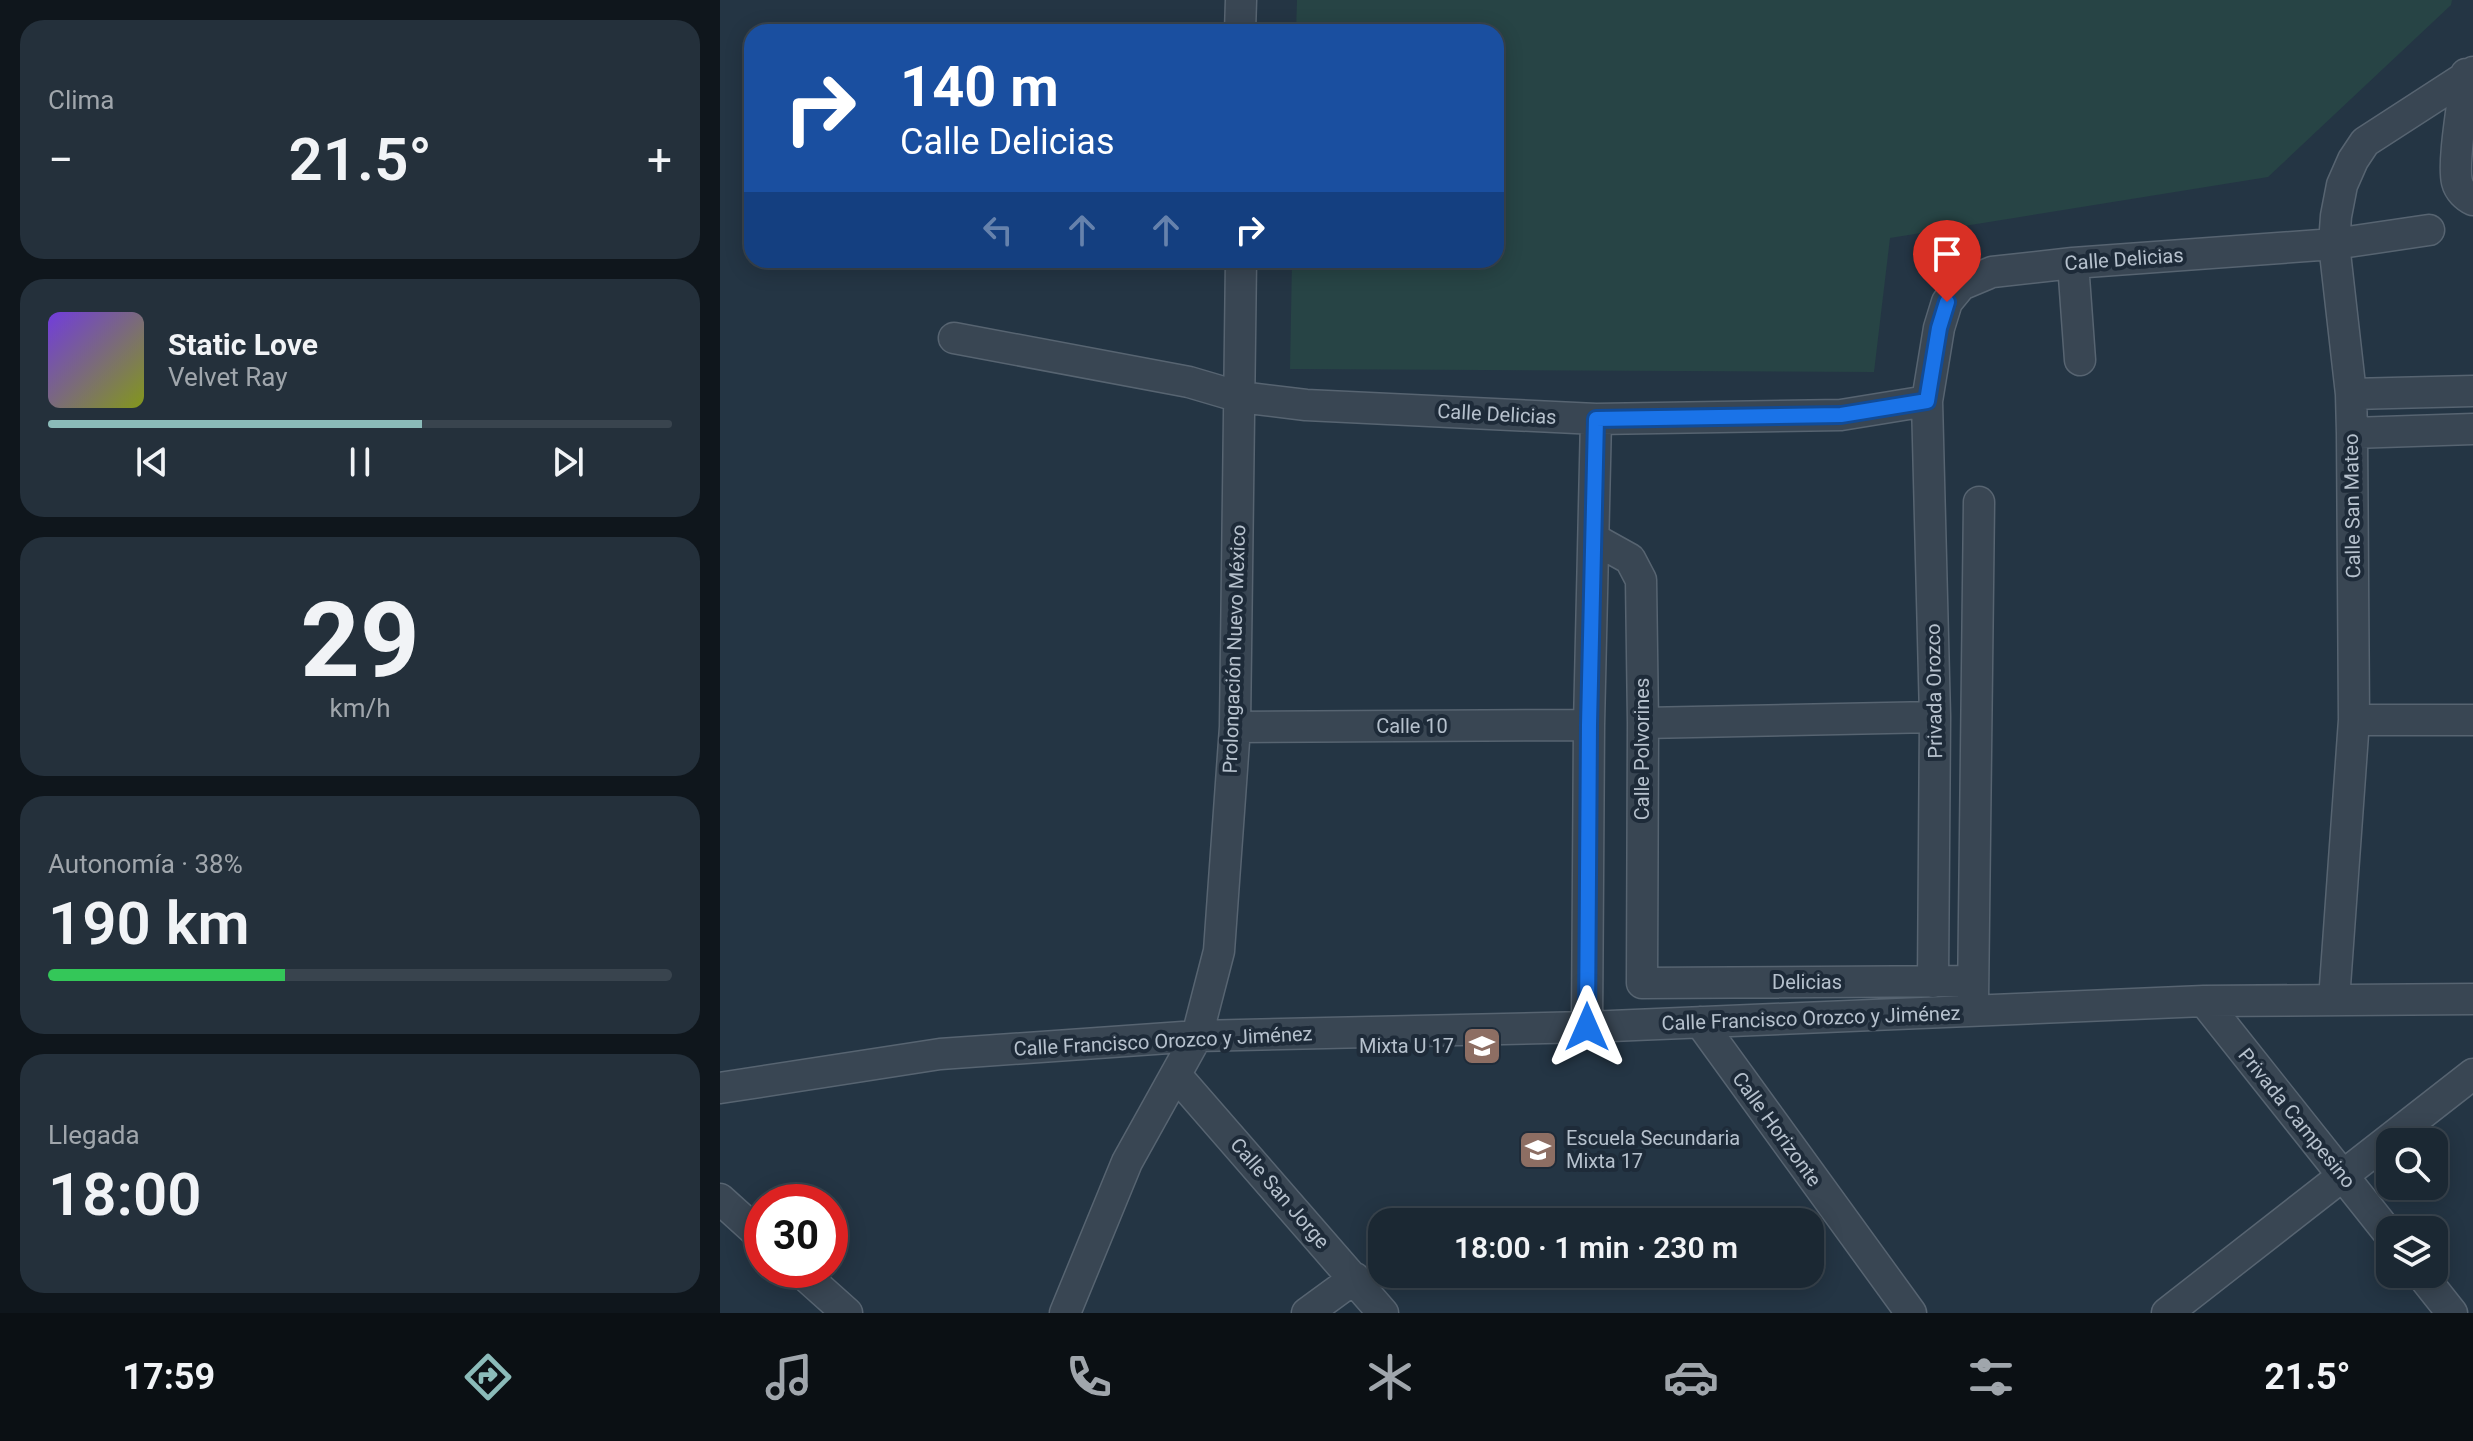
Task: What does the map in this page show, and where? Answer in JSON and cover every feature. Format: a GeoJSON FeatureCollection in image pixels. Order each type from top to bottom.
{"type":"FeatureCollection","features":[{"type":"Feature","properties":{"kind":"street"},"geometry":{"type":"LineString","coordinates":[[1240,24],[1241,0]]}},
{"type":"Feature","properties":{"kind":"street"},"geometry":{"type":"LineString","coordinates":[[2470,73],[2457,156],[2457,182],[2465,197],[2473,200]]}},
{"type":"Feature","properties":{"kind":"street","name":"Calle San Mateo"},"geometry":{"type":"LineString","coordinates":[[2334,1000],[2354,720],[2351,394],[2334,244],[2342,185],[2365,142],[2470,73]]}},
{"type":"Feature","properties":{"kind":"street","name":"Calle Delicias"},"geometry":{"type":"LineString","coordinates":[[954,338],[1189,382],[1240,397],[1306,405],[1596,419],[1841,415],[1927,401],[1939,328],[1947,302],[1961,285],[1992,272],[2334,244],[2429,230]]}},
{"type":"Feature","properties":{"kind":"street"},"geometry":{"type":"LineString","coordinates":[[2073,263],[2080,360]]}},
{"type":"Feature","properties":{"kind":"street","name":"Prolongación Nuevo México"},"geometry":{"type":"LineString","coordinates":[[1065,1313],[1127,1162],[1197,1036],[1219,951],[1235,727],[1241,268]]}},
{"type":"Feature","properties":{"kind":"street"},"geometry":{"type":"LineString","coordinates":[[2351,394],[2473,391]]}},
{"type":"Feature","properties":{"kind":"street","name":"Privada Orozco"},"geometry":{"type":"LineString","coordinates":[[1927,401],[1935,717],[1933,982]]}},
{"type":"Feature","properties":{"kind":"street"},"geometry":{"type":"LineString","coordinates":[[1587,1027],[1589,725],[1596,419]]}},
{"type":"Feature","properties":{"kind":"street"},"geometry":{"type":"LineString","coordinates":[[2352,433],[2473,429]]}},
{"type":"Feature","properties":{"kind":"street","name":"Privada Orozco"},"geometry":{"type":"LineString","coordinates":[[1973,1011],[1979,502]]}},
{"type":"Feature","properties":{"kind":"street","name":"Calle Polvorines"},"geometry":{"type":"LineString","coordinates":[[1594,539],[1630,559],[1641,580],[1642,983]]}},
{"type":"Feature","properties":{"kind":"street"},"geometry":{"type":"LineString","coordinates":[[1643,723],[1935,717]]}},
{"type":"Feature","properties":{"kind":"street"},"geometry":{"type":"LineString","coordinates":[[2354,720],[2473,720]]}},
{"type":"Feature","properties":{"kind":"street","name":"Calle 10"},"geometry":{"type":"LineString","coordinates":[[1235,727],[1589,725]]}},
{"type":"Feature","properties":{"kind":"street","name":"Delicias"},"geometry":{"type":"LineString","coordinates":[[1642,983],[1973,981]]}},
{"type":"Feature","properties":{"kind":"street","name":"Calle Francisco Orozco y Jiménez"},"geometry":{"type":"LineString","coordinates":[[720,1088],[940,1054],[1197,1036],[1587,1027],[2204,1001],[2473,999]]}},
{"type":"Feature","properties":{"kind":"street","name":"Privada Campesino"},"geometry":{"type":"LineString","coordinates":[[2204,1001],[2376,1217]]}},
{"type":"Feature","properties":{"kind":"street","name":"Calle Horizonte"},"geometry":{"type":"LineString","coordinates":[[1700,1022],[1911,1313]]}},
{"type":"Feature","properties":{"kind":"street"},"geometry":{"type":"LineString","coordinates":[[2167,1313],[2473,1074]]}},
{"type":"Feature","properties":{"kind":"street","name":"Calle San Jorge"},"geometry":{"type":"LineString","coordinates":[[1176,1075],[1383,1313]]}},
{"type":"Feature","properties":{"kind":"street"},"geometry":{"type":"LineString","coordinates":[[720,1199],[744,1221]]}},
{"type":"Feature","properties":{"kind":"street"},"geometry":{"type":"LineString","coordinates":[[1307,1313],[1355,1278]]}},
{"type":"Feature","properties":{"kind":"street"},"geometry":{"type":"LineString","coordinates":[[819,1288],[847,1313]]}},
{"type":"Feature","properties":{"kind":"street"},"geometry":{"type":"LineString","coordinates":[[2432,1288],[2452,1313]]}},
{"type":"Feature","properties":{"kind":"green space"},"geometry":{"type":"Polygon","coordinates":[[[1297,0],[2452,0],[2451,5],[2268,177],[1890,238],[1874,372],[1290,369],[1292,268],[1504,268],[1504,24],[1296,24],[1297,0]]]}},
{"type":"Feature","properties":{"kind":"place","name":"Mixta U 17"},"geometry":{"type":"Point","coordinates":[1482,1046]}},
{"type":"Feature","properties":{"kind":"place","name":"Escuela Secundaria Mixta 17"},"geometry":{"type":"Point","coordinates":[1538,1150]}},
{"type":"Feature","properties":{"kind":"route"},"geometry":{"type":"LineString","coordinates":[[1587,1027],[1589,725],[1596,419],[1841,415],[1927,401],[1939,328],[1947,302]]}}]}
